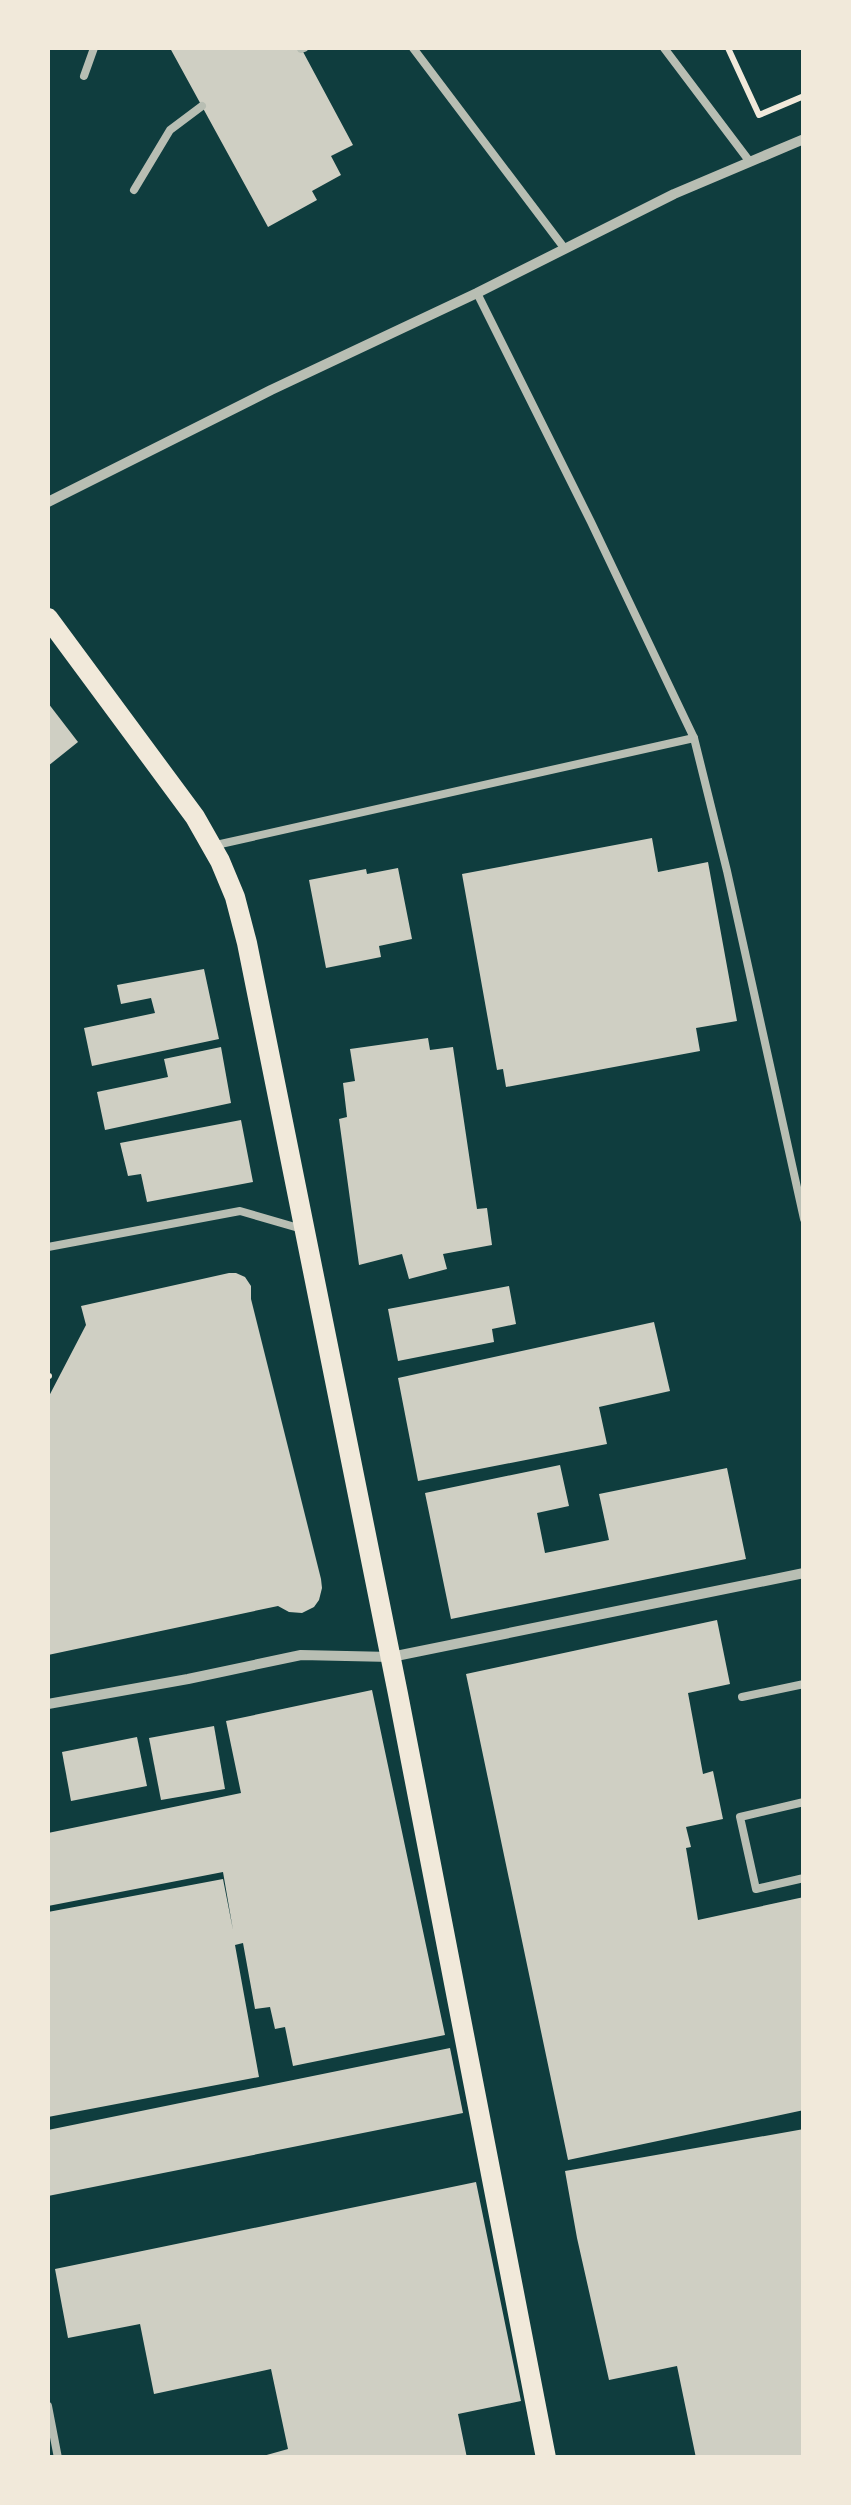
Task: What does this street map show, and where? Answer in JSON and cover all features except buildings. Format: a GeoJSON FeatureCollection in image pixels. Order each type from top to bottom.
{"type":"FeatureCollection","features":[{"type":"Feature","properties":{"kind":"main road"},"geometry":{"type":"LineString","coordinates":[[48,618],[194,817],[235,896],[306,1230],[546,2458]]}},
{"type":"Feature","properties":{"kind":"street"},"geometry":{"type":"LineString","coordinates":[[48,502],[674,194],[804,139]]}},
{"type":"Feature","properties":{"kind":"street"},"geometry":{"type":"LineString","coordinates":[[48,1704],[301,1655],[391,1657],[804,1573]]}},
{"type":"Feature","properties":{"kind":"lane"},"geometry":{"type":"LineString","coordinates":[[84,76],[94,48]]}},
{"type":"Feature","properties":{"kind":"lane"},"geometry":{"type":"LineString","coordinates":[[412,48],[565,249]]}},
{"type":"Feature","properties":{"kind":"lane"},"geometry":{"type":"LineString","coordinates":[[664,48],[750,162]]}},
{"type":"Feature","properties":{"kind":"lane"},"geometry":{"type":"LineString","coordinates":[[134,190],[170,130],[202,106]]}},
{"type":"Feature","properties":{"kind":"lane"},"geometry":{"type":"LineString","coordinates":[[477,293],[694,738],[728,871],[804,1219]]}},
{"type":"Feature","properties":{"kind":"lane"},"geometry":{"type":"LineString","coordinates":[[212,846],[694,738]]}},
{"type":"Feature","properties":{"kind":"lane"},"geometry":{"type":"LineString","coordinates":[[48,1247],[240,1211],[306,1230]]}},
{"type":"Feature","properties":{"kind":"lane"},"geometry":{"type":"LineString","coordinates":[[742,1697],[804,1684]]}},
{"type":"Feature","properties":{"kind":"lane"},"geometry":{"type":"LineString","coordinates":[[804,1802],[740,1818],[756,1889],[804,1878]]}},
{"type":"Feature","properties":{"kind":"lane"},"geometry":{"type":"LineString","coordinates":[[48,2406],[58,2458]]}},
{"type":"Feature","properties":{"kind":"path"},"geometry":{"type":"LineString","coordinates":[[728,48],[759,115],[804,96]]}}]}
